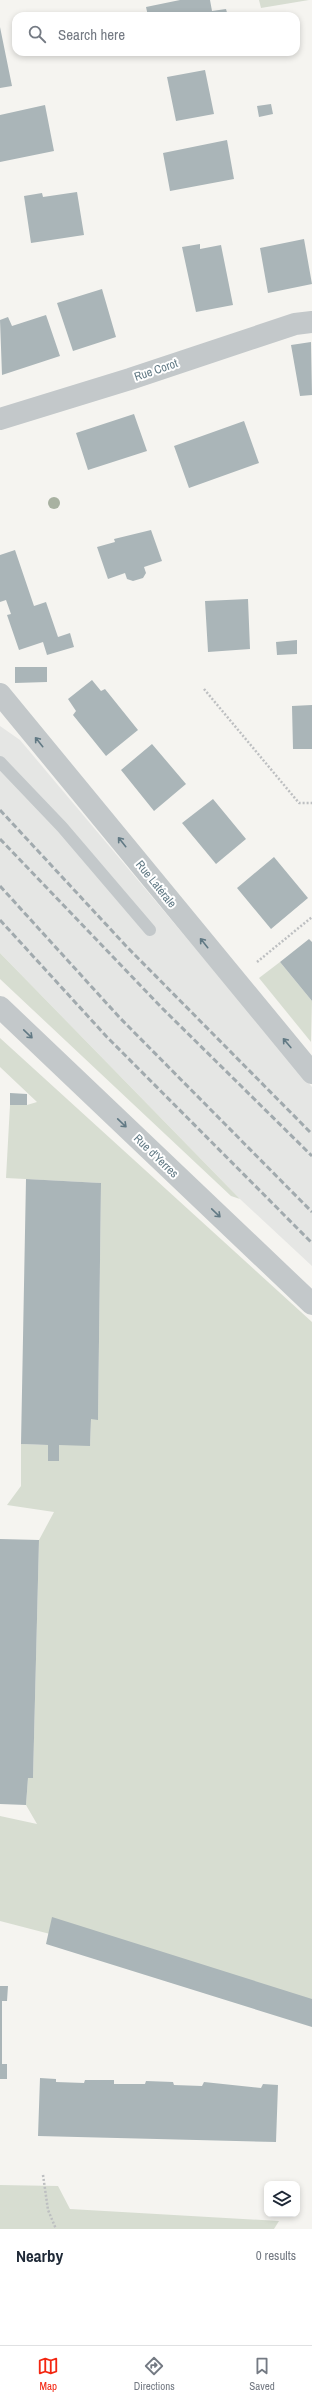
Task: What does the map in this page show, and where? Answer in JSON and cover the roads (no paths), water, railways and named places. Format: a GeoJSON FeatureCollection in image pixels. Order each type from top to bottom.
{"type":"FeatureCollection","features":[{"type":"Feature","properties":{"kind":"street","name":"Rue Corot"},"geometry":{"type":"LineString","coordinates":[[0,419],[295,324],[312,322]]}},
{"type":"Feature","properties":{"kind":"street","name":"Rue Latérale"},"geometry":{"type":"LineString","coordinates":[[0,694],[312,1073]]}},
{"type":"Feature","properties":{"kind":"street","name":"Rue d'Yerres"},"geometry":{"type":"LineString","coordinates":[[0,1007],[312,1304]]}},
{"type":"Feature","properties":{"kind":"lane"},"geometry":{"type":"LineString","coordinates":[[0,762],[62,827],[150,930]]}},
{"type":"Feature","properties":{"kind":"railway"},"geometry":{"type":"LineString","coordinates":[[0,810],[127,947],[312,1134]]}},
{"type":"Feature","properties":{"kind":"railway"},"geometry":{"type":"LineString","coordinates":[[0,839],[162,1008],[312,1156]]}},
{"type":"Feature","properties":{"kind":"railway"},"geometry":{"type":"LineString","coordinates":[[0,886],[120,1018],[312,1212]]}},
{"type":"Feature","properties":{"kind":"railway"},"geometry":{"type":"LineString","coordinates":[[0,920],[106,1036],[312,1243]]}}]}
